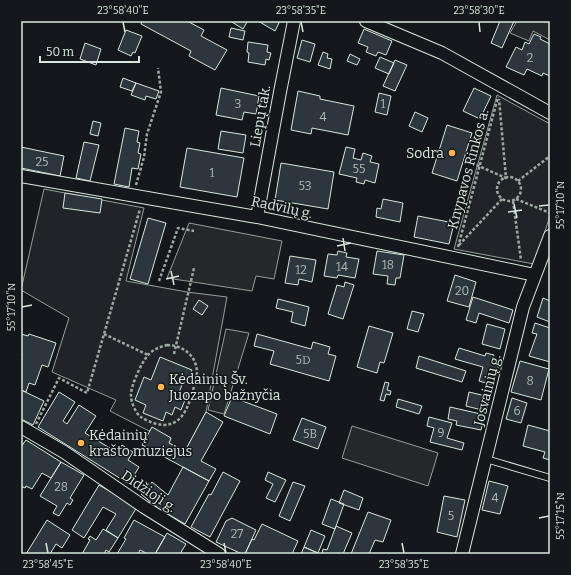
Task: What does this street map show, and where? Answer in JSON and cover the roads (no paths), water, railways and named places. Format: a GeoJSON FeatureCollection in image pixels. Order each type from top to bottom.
{"type":"FeatureCollection","features":[{"type":"Feature","properties":{"kind":"street","name":"Liepų tak."},"geometry":{"type":"LineString","coordinates":[[257,217],[294,21]]}},
{"type":"Feature","properties":{"kind":"street"},"geometry":{"type":"LineString","coordinates":[[366,21],[442,53],[550,113]]}},
{"type":"Feature","properties":{"kind":"street","name":"Radvilų g."},"geometry":{"type":"LineString","coordinates":[[21,176],[257,217],[535,276]]}},
{"type":"Feature","properties":{"kind":"street","name":"Josvainių g."},"geometry":{"type":"LineString","coordinates":[[462,554],[523,307],[550,236]]}},
{"type":"Feature","properties":{"kind":"street","name":"Didžioji g."},"geometry":{"type":"LineString","coordinates":[[26,430],[64,452],[150,511],[219,554]]}},
{"type":"Feature","properties":{"kind":"lane"},"geometry":{"type":"LineString","coordinates":[[486,459],[550,478]]}},
{"type":"Feature","properties":{"kind":"place","name":"Sodra"},"geometry":{"type":"Point","coordinates":[452,153]}},
{"type":"Feature","properties":{"kind":"place","name":"Kėdainių Šv. Juozapo bažnyčia"},"geometry":{"type":"Point","coordinates":[161,387]}},
{"type":"Feature","properties":{"kind":"place","name":"Kėdainių krašto muziejus"},"geometry":{"type":"Point","coordinates":[81,443]}}]}
